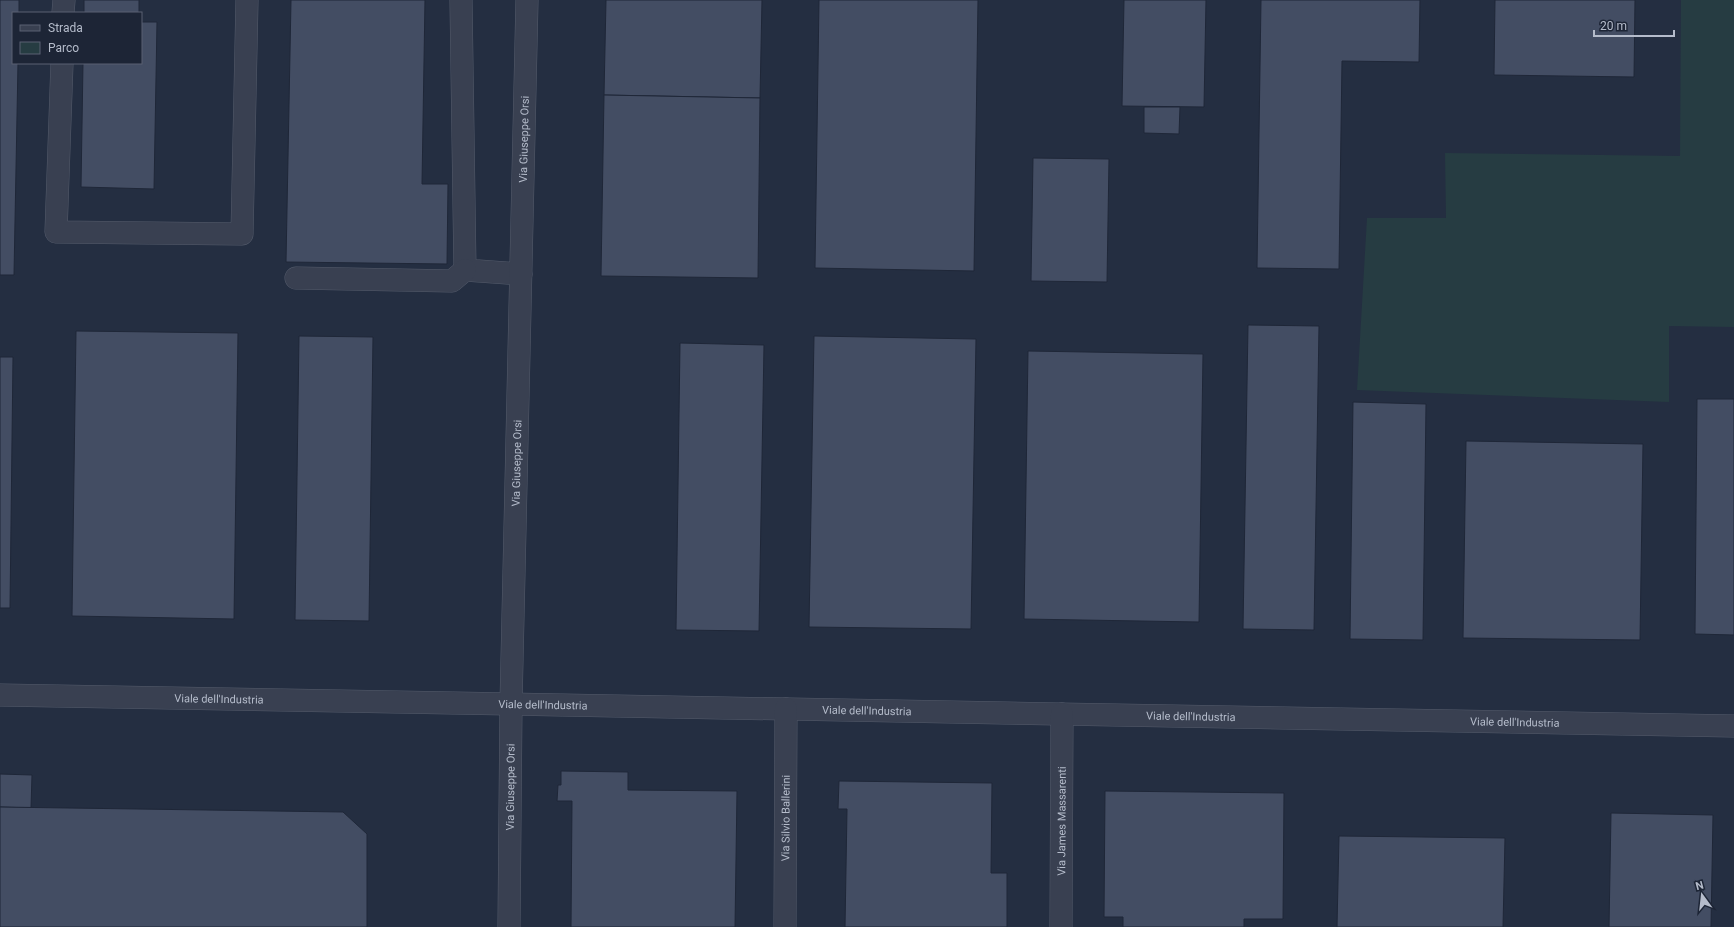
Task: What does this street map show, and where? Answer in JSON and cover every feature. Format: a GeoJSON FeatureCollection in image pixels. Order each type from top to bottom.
{"type":"FeatureCollection","features":[{"type":"Feature","properties":{"kind":"street"},"geometry":{"type":"LineString","coordinates":[[63,12],[64,0]]}},
{"type":"Feature","properties":{"kind":"street"},"geometry":{"type":"LineString","coordinates":[[62,64],[56,232],[242,234],[247,0]]}},
{"type":"Feature","properties":{"kind":"street"},"geometry":{"type":"LineString","coordinates":[[461,0],[465,270]]}},
{"type":"Feature","properties":{"kind":"street","name":"Via Giuseppe Orsi"},"geometry":{"type":"LineString","coordinates":[[508,927],[511,704],[528,0]]}},
{"type":"Feature","properties":{"kind":"street"},"geometry":{"type":"LineString","coordinates":[[296,278],[452,282],[465,270],[521,274]]}},
{"type":"Feature","properties":{"kind":"street","name":"Viale dell'Industria"},"geometry":{"type":"LineString","coordinates":[[0,695],[1734,726]]}},
{"type":"Feature","properties":{"kind":"street","name":"Via Silvio Ballerini"},"geometry":{"type":"LineString","coordinates":[[785,927],[786,709]]}},
{"type":"Feature","properties":{"kind":"street","name":"Via James Massarenti"},"geometry":{"type":"LineString","coordinates":[[1061,927],[1062,714]]}},
{"type":"Feature","properties":{"kind":"green space"},"geometry":{"type":"Polygon","coordinates":[[[1681,0],[1734,0],[1734,327],[1669,326],[1669,402],[1357,390],[1367,218],[1446,218],[1445,153],[1680,156],[1681,0]]]}},
{"type":"Feature","properties":{"kind":"building"},"geometry":{"type":"Polygon","coordinates":[[[0,0],[19,0],[19,12],[12,12],[12,64],[18,64],[14,275],[0,275],[0,0]]]}},
{"type":"Feature","properties":{"kind":"building"},"geometry":{"type":"Polygon","coordinates":[[[84,0],[139,0],[139,12],[84,12],[84,0]]]}},
{"type":"Feature","properties":{"kind":"building"},"geometry":{"type":"Polygon","coordinates":[[[291,0],[425,0],[422,184],[448,184],[447,264],[286,262],[291,0]]]}},
{"type":"Feature","properties":{"kind":"building"},"geometry":{"type":"Polygon","coordinates":[[[606,0],[762,0],[760,98],[604,95],[606,0]]]}},
{"type":"Feature","properties":{"kind":"building"},"geometry":{"type":"Polygon","coordinates":[[[819,0],[978,0],[974,271],[815,268],[819,0]]]}},
{"type":"Feature","properties":{"kind":"building"},"geometry":{"type":"Polygon","coordinates":[[[1124,0],[1206,0],[1204,107],[1122,106],[1124,0]]]}},
{"type":"Feature","properties":{"kind":"building"},"geometry":{"type":"Polygon","coordinates":[[[1261,0],[1420,0],[1419,62],[1342,61],[1339,269],[1257,268],[1261,0]]]}},
{"type":"Feature","properties":{"kind":"building"},"geometry":{"type":"Polygon","coordinates":[[[1495,0],[1635,0],[1634,77],[1494,75],[1495,0]]]}},
{"type":"Feature","properties":{"kind":"building"},"geometry":{"type":"Polygon","coordinates":[[[142,22],[157,22],[154,189],[81,187],[83,64],[142,64],[142,22]]]}},
{"type":"Feature","properties":{"kind":"building"},"geometry":{"type":"Polygon","coordinates":[[[604,95],[760,98],[758,278],[601,276],[604,95]]]}},
{"type":"Feature","properties":{"kind":"building"},"geometry":{"type":"Polygon","coordinates":[[[1144,107],[1180,107],[1179,134],[1144,133],[1144,107]]]}},
{"type":"Feature","properties":{"kind":"building"},"geometry":{"type":"Polygon","coordinates":[[[1033,158],[1109,159],[1107,282],[1031,281],[1033,158]]]}},
{"type":"Feature","properties":{"kind":"building"},"geometry":{"type":"Polygon","coordinates":[[[1248,325],[1319,326],[1314,630],[1243,629],[1248,325]]]}},
{"type":"Feature","properties":{"kind":"building"},"geometry":{"type":"Polygon","coordinates":[[[76,331],[238,333],[234,619],[72,616],[76,331]]]}},
{"type":"Feature","properties":{"kind":"building"},"geometry":{"type":"Polygon","coordinates":[[[299,336],[373,337],[369,621],[295,620],[299,336]]]}},
{"type":"Feature","properties":{"kind":"building"},"geometry":{"type":"Polygon","coordinates":[[[814,336],[976,339],[971,629],[809,627],[814,336]]]}},
{"type":"Feature","properties":{"kind":"building"},"geometry":{"type":"Polygon","coordinates":[[[680,343],[764,345],[759,631],[676,630],[680,343]]]}},
{"type":"Feature","properties":{"kind":"building"},"geometry":{"type":"Polygon","coordinates":[[[1028,351],[1203,354],[1199,622],[1024,619],[1028,351]]]}},
{"type":"Feature","properties":{"kind":"building"},"geometry":{"type":"Polygon","coordinates":[[[0,357],[13,357],[10,608],[0,608],[0,357]]]}},
{"type":"Feature","properties":{"kind":"building"},"geometry":{"type":"Polygon","coordinates":[[[1697,399],[1734,399],[1734,635],[1695,634],[1697,399]]]}},
{"type":"Feature","properties":{"kind":"building"},"geometry":{"type":"Polygon","coordinates":[[[1353,402],[1426,404],[1423,640],[1350,639],[1353,402]]]}},
{"type":"Feature","properties":{"kind":"building"},"geometry":{"type":"Polygon","coordinates":[[[1466,441],[1643,444],[1640,640],[1463,638],[1466,441]]]}},
{"type":"Feature","properties":{"kind":"building"},"geometry":{"type":"Polygon","coordinates":[[[561,771],[628,772],[628,790],[737,791],[735,927],[571,927],[572,801],[557,801],[558,785],[561,785],[561,771]]]}},
{"type":"Feature","properties":{"kind":"building"},"geometry":{"type":"Polygon","coordinates":[[[0,774],[32,775],[31,808],[0,807],[0,774]]]}},
{"type":"Feature","properties":{"kind":"building"},"geometry":{"type":"Polygon","coordinates":[[[839,781],[992,783],[991,873],[1007,873],[1007,927],[845,927],[847,809],[838,809],[839,781]]]}},
{"type":"Feature","properties":{"kind":"building"},"geometry":{"type":"Polygon","coordinates":[[[1105,791],[1284,793],[1283,919],[1244,919],[1244,927],[1123,927],[1123,917],[1104,917],[1105,791]]]}},
{"type":"Feature","properties":{"kind":"building"},"geometry":{"type":"Polygon","coordinates":[[[0,807],[343,812],[367,834],[367,927],[0,927],[0,807]]]}},
{"type":"Feature","properties":{"kind":"building"},"geometry":{"type":"Polygon","coordinates":[[[1611,813],[1713,815],[1711,927],[1609,927],[1611,813]]]}},
{"type":"Feature","properties":{"kind":"building"},"geometry":{"type":"Polygon","coordinates":[[[1339,836],[1505,838],[1503,927],[1337,927],[1339,836]]]}}]}
